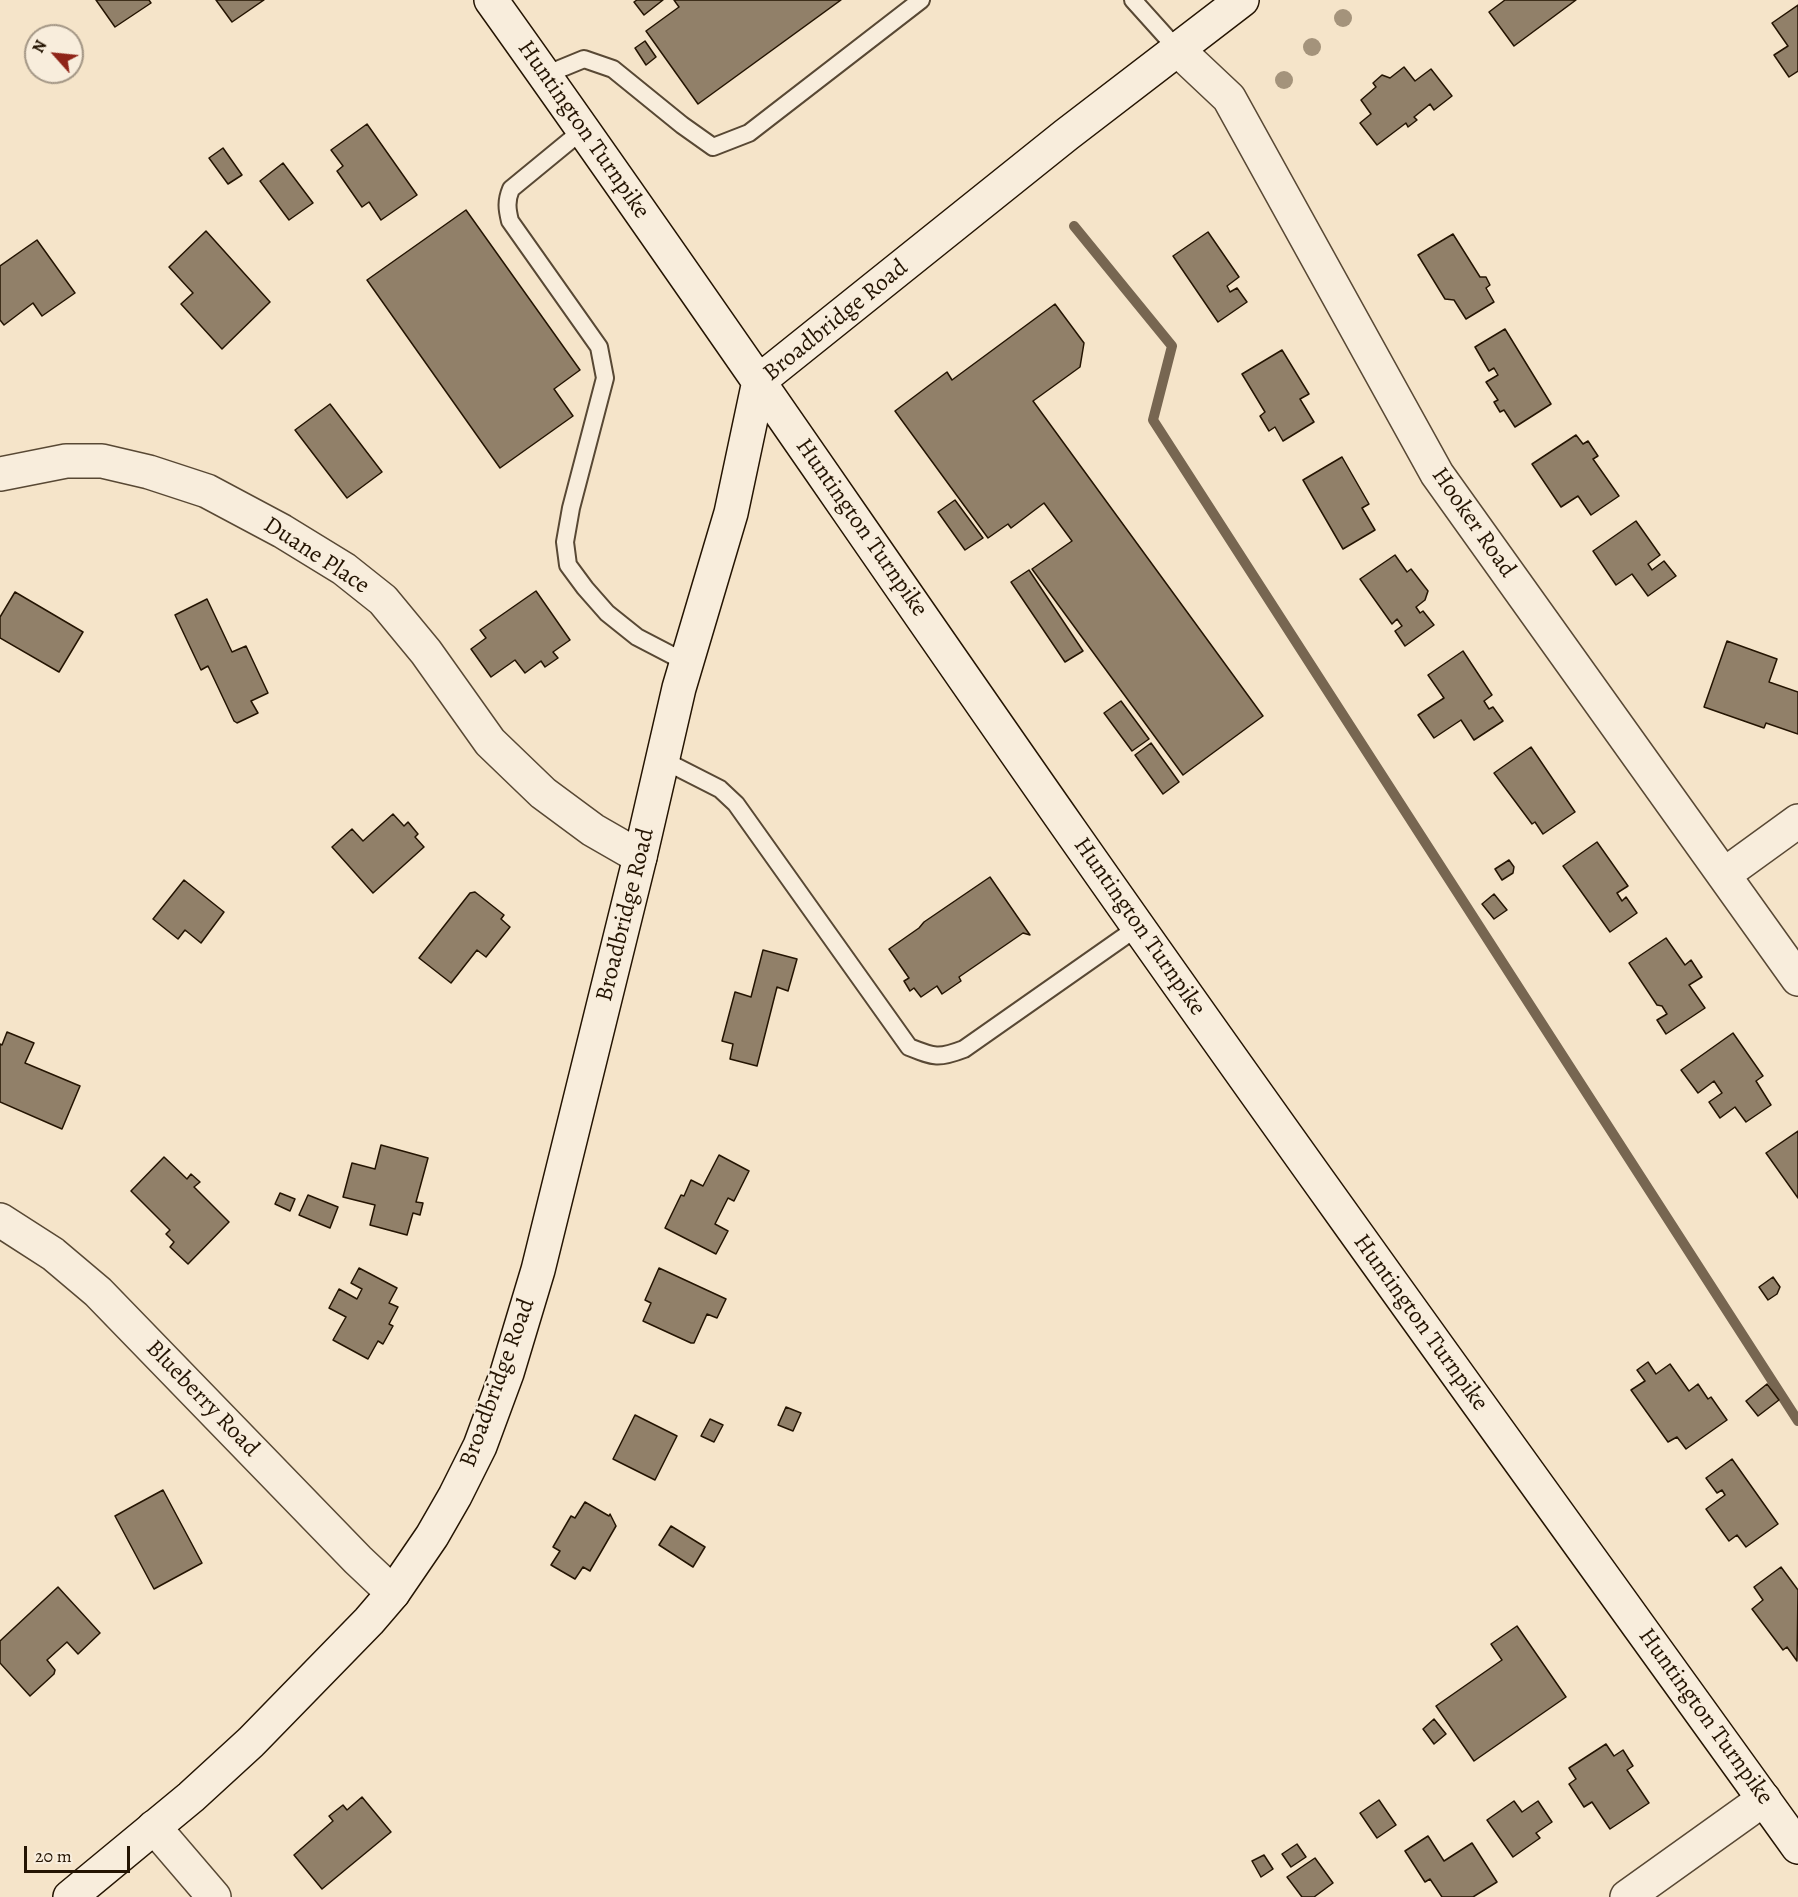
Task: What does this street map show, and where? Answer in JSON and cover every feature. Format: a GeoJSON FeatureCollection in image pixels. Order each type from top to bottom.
{"type":"FeatureCollection","features":[{"type":"Feature","properties":{"kind":"main road","name":"Huntington Turnpike"},"geometry":{"type":"LineString","coordinates":[[491,0],[584,129],[1138,927],[1365,1247],[1798,1847]]}},
{"type":"Feature","properties":{"kind":"main road","name":"Broadbridge Road"},"geometry":{"type":"LineString","coordinates":[[70,1897],[191,1797],[251,1742],[369,1621],[393,1593],[432,1536],[480,1446],[507,1373],[538,1270],[687,663],[731,513],[759,381],[1066,135],[1242,0]]}},
{"type":"Feature","properties":{"kind":"main road","name":"Hooker Road"},"geometry":{"type":"LineString","coordinates":[[1178,50],[1229,98],[1437,474],[1798,979]]}},
{"type":"Feature","properties":{"kind":"main road","name":"Duane Place"},"geometry":{"type":"LineString","coordinates":[[0,474],[66,461],[102,461],[149,472],[207,491],[282,531],[344,569],[383,600],[426,652],[490,742],[543,794],[593,830],[640,857]]}},
{"type":"Feature","properties":{"kind":"main road"},"geometry":{"type":"LineString","coordinates":[[1725,874],[1798,821]]}},
{"type":"Feature","properties":{"kind":"main road","name":"Blueberry Road"},"geometry":{"type":"LineString","coordinates":[[0,1220],[53,1254],[98,1292],[358,1560],[393,1593]]}},
{"type":"Feature","properties":{"kind":"main road"},"geometry":{"type":"LineString","coordinates":[[1627,1897],[1764,1799]]}},
{"type":"Feature","properties":{"kind":"main road"},"geometry":{"type":"LineString","coordinates":[[154,1827],[214,1897]]}},
{"type":"Feature","properties":{"kind":"lane"},"geometry":{"type":"LineString","coordinates":[[545,75],[584,58],[613,69],[713,147],[749,133],[921,0]]}},
{"type":"Feature","properties":{"kind":"lane"},"geometry":{"type":"LineString","coordinates":[[1133,0],[1178,50]]}},
{"type":"Feature","properties":{"kind":"lane"},"geometry":{"type":"LineString","coordinates":[[584,129],[511,189],[507,199],[510,221],[599,347],[605,378],[571,508],[565,542],[568,565],[607,613],[637,637],[687,663]]}},
{"type":"Feature","properties":{"kind":"lane"},"geometry":{"type":"LineString","coordinates":[[663,760],[720,789],[736,804],[909,1047],[927,1054],[944,1056],[964,1049],[1138,927]]}},
{"type":"Feature","properties":{"kind":"building"},"geometry":{"type":"Polygon","coordinates":[[[96,0],[149,0],[151,3],[115,27],[96,0]]]}},
{"type":"Feature","properties":{"kind":"building"},"geometry":{"type":"Polygon","coordinates":[[[216,0],[264,0],[232,22],[216,0]]]}},
{"type":"Feature","properties":{"kind":"building"},"geometry":{"type":"Polygon","coordinates":[[[663,0],[644,15],[634,2],[663,0]]]}},
{"type":"Feature","properties":{"kind":"building"},"geometry":{"type":"Polygon","coordinates":[[[674,0],[841,0],[698,104],[646,31],[679,7],[674,0]]]}},
{"type":"Feature","properties":{"kind":"building"},"geometry":{"type":"Polygon","coordinates":[[[1505,0],[1576,0],[1514,46],[1489,12],[1505,0]]]}},
{"type":"Feature","properties":{"kind":"building"},"geometry":{"type":"Polygon","coordinates":[[[1798,5],[1798,71],[1789,77],[1774,55],[1788,46],[1772,23],[1798,5]]]}},
{"type":"Feature","properties":{"kind":"building"},"geometry":{"type":"Polygon","coordinates":[[[645,41],[656,57],[646,65],[635,48],[645,41]]]}},
{"type":"Feature","properties":{"kind":"building"},"geometry":{"type":"Polygon","coordinates":[[[1404,67],[1415,81],[1431,69],[1452,96],[1434,110],[1430,104],[1414,117],[1417,120],[1408,127],[1406,123],[1377,145],[1360,123],[1371,114],[1361,100],[1376,87],[1373,83],[1382,75],[1390,78],[1404,67]]]}},
{"type":"Feature","properties":{"kind":"building"},"geometry":{"type":"Polygon","coordinates":[[[367,124],[417,195],[381,220],[369,202],[362,207],[337,171],[343,166],[331,150],[367,124]]]}},
{"type":"Feature","properties":{"kind":"building"},"geometry":{"type":"Polygon","coordinates":[[[223,148],[242,175],[228,184],[209,158],[223,148]]]}},
{"type":"Feature","properties":{"kind":"building"},"geometry":{"type":"Polygon","coordinates":[[[283,163],[313,203],[289,220],[260,181],[283,163]]]}},
{"type":"Feature","properties":{"kind":"building"},"geometry":{"type":"Polygon","coordinates":[[[466,210],[580,370],[554,389],[573,416],[500,468],[367,280],[466,210]]]}},
{"type":"Feature","properties":{"kind":"building"},"geometry":{"type":"Polygon","coordinates":[[[206,231],[270,302],[222,349],[181,304],[193,293],[169,267],[206,231]]]}},
{"type":"Feature","properties":{"kind":"building"},"geometry":{"type":"Polygon","coordinates":[[[1208,232],[1239,277],[1227,286],[1230,292],[1237,288],[1247,302],[1218,322],[1173,256],[1208,232]]]}},
{"type":"Feature","properties":{"kind":"building"},"geometry":{"type":"Polygon","coordinates":[[[1453,234],[1480,277],[1486,277],[1490,285],[1486,288],[1494,302],[1466,319],[1454,300],[1445,299],[1418,255],[1453,234]]]}},
{"type":"Feature","properties":{"kind":"building"},"geometry":{"type":"Polygon","coordinates":[[[37,240],[75,293],[42,316],[33,303],[4,325],[0,320],[0,266],[37,240]]]}},
{"type":"Feature","properties":{"kind":"building"},"geometry":{"type":"Polygon","coordinates":[[[1055,304],[1084,343],[1080,367],[1033,401],[1263,716],[1183,775],[1032,569],[1072,541],[1044,503],[1011,528],[1008,524],[988,538],[895,411],[947,372],[952,380],[1055,304]]]}},
{"type":"Feature","properties":{"kind":"building"},"geometry":{"type":"Polygon","coordinates":[[[1505,329],[1551,404],[1515,427],[1504,410],[1500,412],[1494,402],[1498,400],[1486,382],[1498,375],[1494,368],[1489,371],[1475,347],[1505,329]]]}},
{"type":"Feature","properties":{"kind":"building"},"geometry":{"type":"Polygon","coordinates":[[[1282,350],[1309,394],[1300,399],[1314,422],[1283,441],[1275,427],[1269,431],[1260,416],[1265,412],[1242,374],[1282,350]]]}},
{"type":"Feature","properties":{"kind":"building"},"geometry":{"type":"Polygon","coordinates":[[[330,404],[382,472],[347,498],[295,430],[330,404]]]}},
{"type":"Feature","properties":{"kind":"building"},"geometry":{"type":"Polygon","coordinates":[[[1576,435],[1583,444],[1588,441],[1598,456],[1593,459],[1619,496],[1591,515],[1578,496],[1561,507],[1532,464],[1576,435]]]}},
{"type":"Feature","properties":{"kind":"building"},"geometry":{"type":"Polygon","coordinates":[[[1342,457],[1369,504],[1362,508],[1375,530],[1343,549],[1303,480],[1342,457]]]}},
{"type":"Feature","properties":{"kind":"building"},"geometry":{"type":"Polygon","coordinates":[[[955,500],[983,538],[965,550],[938,512],[955,500]]]}},
{"type":"Feature","properties":{"kind":"building"},"geometry":{"type":"Polygon","coordinates":[[[1636,521],[1660,555],[1648,564],[1652,570],[1664,561],[1676,576],[1648,596],[1632,574],[1616,585],[1593,551],[1636,521]]]}},
{"type":"Feature","properties":{"kind":"building"},"geometry":{"type":"Polygon","coordinates":[[[1395,555],[1407,572],[1411,569],[1428,591],[1425,600],[1416,607],[1420,613],[1423,611],[1434,625],[1405,646],[1395,631],[1402,626],[1397,619],[1392,624],[1360,579],[1395,555]]]}},
{"type":"Feature","properties":{"kind":"building"},"geometry":{"type":"Polygon","coordinates":[[[1029,570],[1083,651],[1065,662],[1011,582],[1029,570]]]}},
{"type":"Feature","properties":{"kind":"building"},"geometry":{"type":"Polygon","coordinates":[[[536,591],[570,640],[553,652],[558,658],[545,667],[541,661],[525,673],[515,660],[491,677],[471,649],[486,638],[480,630],[536,591]]]}},
{"type":"Feature","properties":{"kind":"building"},"geometry":{"type":"Polygon","coordinates":[[[15,592],[83,632],[59,672],[0,638],[0,617],[15,592]]]}},
{"type":"Feature","properties":{"kind":"building"},"geometry":{"type":"Polygon","coordinates":[[[207,599],[232,652],[246,646],[268,693],[251,701],[258,713],[237,723],[208,666],[201,670],[175,615],[207,599]]]}},
{"type":"Feature","properties":{"kind":"building"},"geometry":{"type":"Polygon","coordinates":[[[1727,641],[1777,659],[1769,682],[1798,692],[1798,734],[1766,723],[1764,728],[1704,707],[1727,641]]]}},
{"type":"Feature","properties":{"kind":"building"},"geometry":{"type":"Polygon","coordinates":[[[1463,651],[1492,695],[1484,701],[1489,709],[1493,707],[1503,721],[1474,740],[1461,720],[1434,738],[1418,715],[1444,698],[1428,675],[1463,651]]]}},
{"type":"Feature","properties":{"kind":"building"},"geometry":{"type":"Polygon","coordinates":[[[1121,701],[1149,739],[1132,751],[1104,713],[1121,701]]]}},
{"type":"Feature","properties":{"kind":"building"},"geometry":{"type":"Polygon","coordinates":[[[1151,743],[1179,782],[1163,794],[1135,755],[1151,743]]]}},
{"type":"Feature","properties":{"kind":"building"},"geometry":{"type":"Polygon","coordinates":[[[1531,747],[1575,812],[1543,834],[1535,822],[1532,824],[1494,773],[1531,747]]]}},
{"type":"Feature","properties":{"kind":"building"},"geometry":{"type":"Polygon","coordinates":[[[393,814],[404,826],[408,822],[418,834],[415,837],[424,847],[373,893],[332,847],[352,829],[363,841],[393,814]]]}},
{"type":"Feature","properties":{"kind":"building"},"geometry":{"type":"Polygon","coordinates":[[[1597,842],[1628,886],[1617,893],[1622,901],[1626,897],[1637,913],[1610,932],[1563,866],[1597,842]]]}},
{"type":"Feature","properties":{"kind":"building"},"geometry":{"type":"Polygon","coordinates":[[[1509,860],[1514,867],[1513,873],[1502,880],[1495,869],[1509,860]]]}},
{"type":"Feature","properties":{"kind":"building"},"geometry":{"type":"Polygon","coordinates":[[[990,877],[1030,935],[1023,933],[959,977],[961,981],[942,994],[937,986],[921,997],[914,988],[910,991],[904,981],[909,978],[889,949],[990,877]]]}},
{"type":"Feature","properties":{"kind":"building"},"geometry":{"type":"Polygon","coordinates":[[[184,880],[224,912],[201,943],[185,930],[178,939],[153,919],[184,880]]]}},
{"type":"Feature","properties":{"kind":"building"},"geometry":{"type":"Polygon","coordinates":[[[475,892],[504,915],[501,919],[510,927],[486,957],[477,950],[451,983],[419,958],[470,893],[475,892]]]}},
{"type":"Feature","properties":{"kind":"building"},"geometry":{"type":"Polygon","coordinates":[[[1494,894],[1507,910],[1494,919],[1482,904],[1494,894]]]}},
{"type":"Feature","properties":{"kind":"building"},"geometry":{"type":"Polygon","coordinates":[[[1666,938],[1685,965],[1691,960],[1702,977],[1689,985],[1705,1008],[1666,1034],[1657,1020],[1667,1014],[1662,1006],[1657,1005],[1629,963],[1666,938]]]}},
{"type":"Feature","properties":{"kind":"building"},"geometry":{"type":"Polygon","coordinates":[[[763,950],[797,959],[788,991],[777,987],[757,1066],[730,1059],[733,1044],[722,1041],[735,992],[751,997],[763,950]]]}},
{"type":"Feature","properties":{"kind":"building"},"geometry":{"type":"Polygon","coordinates":[[[7,1032],[34,1043],[25,1063],[80,1086],[62,1129],[0,1102],[0,1044],[2,1045],[7,1032]]]}},
{"type":"Feature","properties":{"kind":"building"},"geometry":{"type":"Polygon","coordinates":[[[1733,1033],[1763,1076],[1756,1081],[1771,1105],[1746,1122],[1735,1107],[1720,1118],[1709,1102],[1722,1093],[1714,1081],[1698,1093],[1681,1070],[1733,1033]]]}},
{"type":"Feature","properties":{"kind":"building"},"geometry":{"type":"Polygon","coordinates":[[[1798,1131],[1798,1198],[1766,1153],[1798,1131]]]}},
{"type":"Feature","properties":{"kind":"building"},"geometry":{"type":"Polygon","coordinates":[[[381,1145],[428,1158],[416,1202],[423,1203],[420,1215],[413,1213],[407,1235],[370,1225],[375,1205],[343,1197],[352,1163],[375,1169],[381,1145]]]}},
{"type":"Feature","properties":{"kind":"building"},"geometry":{"type":"Polygon","coordinates":[[[719,1155],[749,1171],[734,1201],[728,1198],[715,1224],[728,1231],[716,1254],[665,1228],[691,1180],[703,1186],[719,1155]]]}},
{"type":"Feature","properties":{"kind":"building"},"geometry":{"type":"Polygon","coordinates":[[[164,1157],[187,1179],[191,1174],[200,1182],[194,1187],[229,1222],[188,1264],[170,1247],[174,1242],[166,1234],[170,1230],[131,1191],[164,1157]]]}},
{"type":"Feature","properties":{"kind":"building"},"geometry":{"type":"Polygon","coordinates":[[[280,1193],[295,1199],[290,1211],[275,1204],[280,1193]]]}},
{"type":"Feature","properties":{"kind":"building"},"geometry":{"type":"Polygon","coordinates":[[[308,1195],[338,1207],[330,1228],[299,1215],[308,1195]]]}},
{"type":"Feature","properties":{"kind":"building"},"geometry":{"type":"Polygon","coordinates":[[[359,1268],[397,1288],[389,1303],[398,1307],[389,1324],[393,1326],[383,1344],[378,1341],[368,1359],[333,1340],[346,1317],[329,1308],[339,1289],[357,1299],[362,1289],[351,1283],[359,1268]]]}},
{"type":"Feature","properties":{"kind":"building"},"geometry":{"type":"Polygon","coordinates":[[[659,1268],[726,1299],[717,1318],[707,1314],[694,1343],[643,1321],[651,1303],[645,1300],[659,1268]]]}},
{"type":"Feature","properties":{"kind":"building"},"geometry":{"type":"Polygon","coordinates":[[[1773,1277],[1780,1287],[1777,1294],[1768,1300],[1759,1287],[1773,1277]]]}},
{"type":"Feature","properties":{"kind":"building"},"geometry":{"type":"Polygon","coordinates":[[[1648,1362],[1656,1374],[1670,1364],[1689,1391],[1698,1384],[1708,1399],[1711,1397],[1727,1420],[1686,1449],[1677,1437],[1668,1442],[1631,1390],[1645,1381],[1637,1370],[1648,1362]]]}},
{"type":"Feature","properties":{"kind":"building"},"geometry":{"type":"Polygon","coordinates":[[[1767,1384],[1779,1400],[1758,1416],[1746,1401],[1767,1384]]]}},
{"type":"Feature","properties":{"kind":"building"},"geometry":{"type":"Polygon","coordinates":[[[786,1407],[801,1413],[793,1431],[778,1425],[786,1407]]]}},
{"type":"Feature","properties":{"kind":"building"},"geometry":{"type":"Polygon","coordinates":[[[635,1415],[677,1436],[655,1480],[613,1459],[635,1415]]]}},
{"type":"Feature","properties":{"kind":"building"},"geometry":{"type":"Polygon","coordinates":[[[710,1419],[723,1425],[714,1442],[701,1436],[710,1419]]]}},
{"type":"Feature","properties":{"kind":"building"},"geometry":{"type":"Polygon","coordinates":[[[1732,1459],[1778,1524],[1746,1547],[1737,1535],[1729,1541],[1706,1509],[1725,1495],[1722,1490],[1717,1493],[1706,1478],[1732,1459]]]}},
{"type":"Feature","properties":{"kind":"building"},"geometry":{"type":"Polygon","coordinates":[[[163,1490],[202,1563],[154,1589],[115,1516],[163,1490]]]}},
{"type":"Feature","properties":{"kind":"building"},"geometry":{"type":"Polygon","coordinates":[[[585,1502],[609,1516],[610,1514],[616,1526],[590,1571],[583,1567],[575,1579],[551,1565],[560,1551],[553,1547],[571,1516],[575,1518],[585,1502]]]}},
{"type":"Feature","properties":{"kind":"building"},"geometry":{"type":"Polygon","coordinates":[[[671,1526],[705,1547],[693,1567],[659,1545],[671,1526]]]}},
{"type":"Feature","properties":{"kind":"building"},"geometry":{"type":"Polygon","coordinates":[[[1781,1567],[1798,1590],[1797,1661],[1787,1647],[1783,1650],[1752,1609],[1763,1600],[1754,1587],[1781,1567]]]}},
{"type":"Feature","properties":{"kind":"building"},"geometry":{"type":"Polygon","coordinates":[[[58,1587],[100,1633],[78,1654],[67,1642],[47,1660],[55,1670],[54,1674],[30,1696],[0,1663],[0,1641],[58,1587]]]}},
{"type":"Feature","properties":{"kind":"building"},"geometry":{"type":"Polygon","coordinates":[[[1517,1626],[1566,1697],[1474,1761],[1436,1706],[1502,1660],[1491,1644],[1517,1626]]]}},
{"type":"Feature","properties":{"kind":"building"},"geometry":{"type":"Polygon","coordinates":[[[1434,1719],[1446,1734],[1434,1744],[1423,1729],[1434,1719]]]}},
{"type":"Feature","properties":{"kind":"building"},"geometry":{"type":"Polygon","coordinates":[[[1606,1744],[1614,1756],[1623,1750],[1633,1766],[1627,1770],[1649,1803],[1610,1829],[1592,1802],[1584,1807],[1569,1784],[1576,1779],[1569,1768],[1606,1744]]]}},
{"type":"Feature","properties":{"kind":"building"},"geometry":{"type":"Polygon","coordinates":[[[362,1797],[391,1832],[322,1889],[294,1855],[333,1821],[329,1816],[343,1805],[347,1810],[362,1797]]]}},
{"type":"Feature","properties":{"kind":"building"},"geometry":{"type":"Polygon","coordinates":[[[1379,1800],[1396,1825],[1377,1838],[1360,1813],[1379,1800]]]}},
{"type":"Feature","properties":{"kind":"building"},"geometry":{"type":"Polygon","coordinates":[[[1514,1801],[1522,1812],[1538,1801],[1552,1822],[1536,1833],[1540,1838],[1513,1857],[1487,1820],[1514,1801]]]}},
{"type":"Feature","properties":{"kind":"building"},"geometry":{"type":"Polygon","coordinates":[[[1428,1836],[1444,1861],[1472,1843],[1497,1882],[1473,1897],[1442,1897],[1430,1879],[1425,1882],[1405,1851],[1428,1836]]]}},
{"type":"Feature","properties":{"kind":"building"},"geometry":{"type":"Polygon","coordinates":[[[1297,1844],[1306,1857],[1291,1867],[1282,1854],[1297,1844]]]}},
{"type":"Feature","properties":{"kind":"building"},"geometry":{"type":"Polygon","coordinates":[[[1264,1855],[1273,1869],[1261,1877],[1252,1861],[1264,1855]]]}},
{"type":"Feature","properties":{"kind":"building"},"geometry":{"type":"Polygon","coordinates":[[[1315,1858],[1333,1883],[1314,1897],[1302,1897],[1287,1877],[1315,1858]]]}},
{"type":"Feature","properties":{"kind":"waterway"},"geometry":{"type":"LineString","coordinates":[[1074,226],[1172,346],[1153,420],[1798,1421]]}}]}
